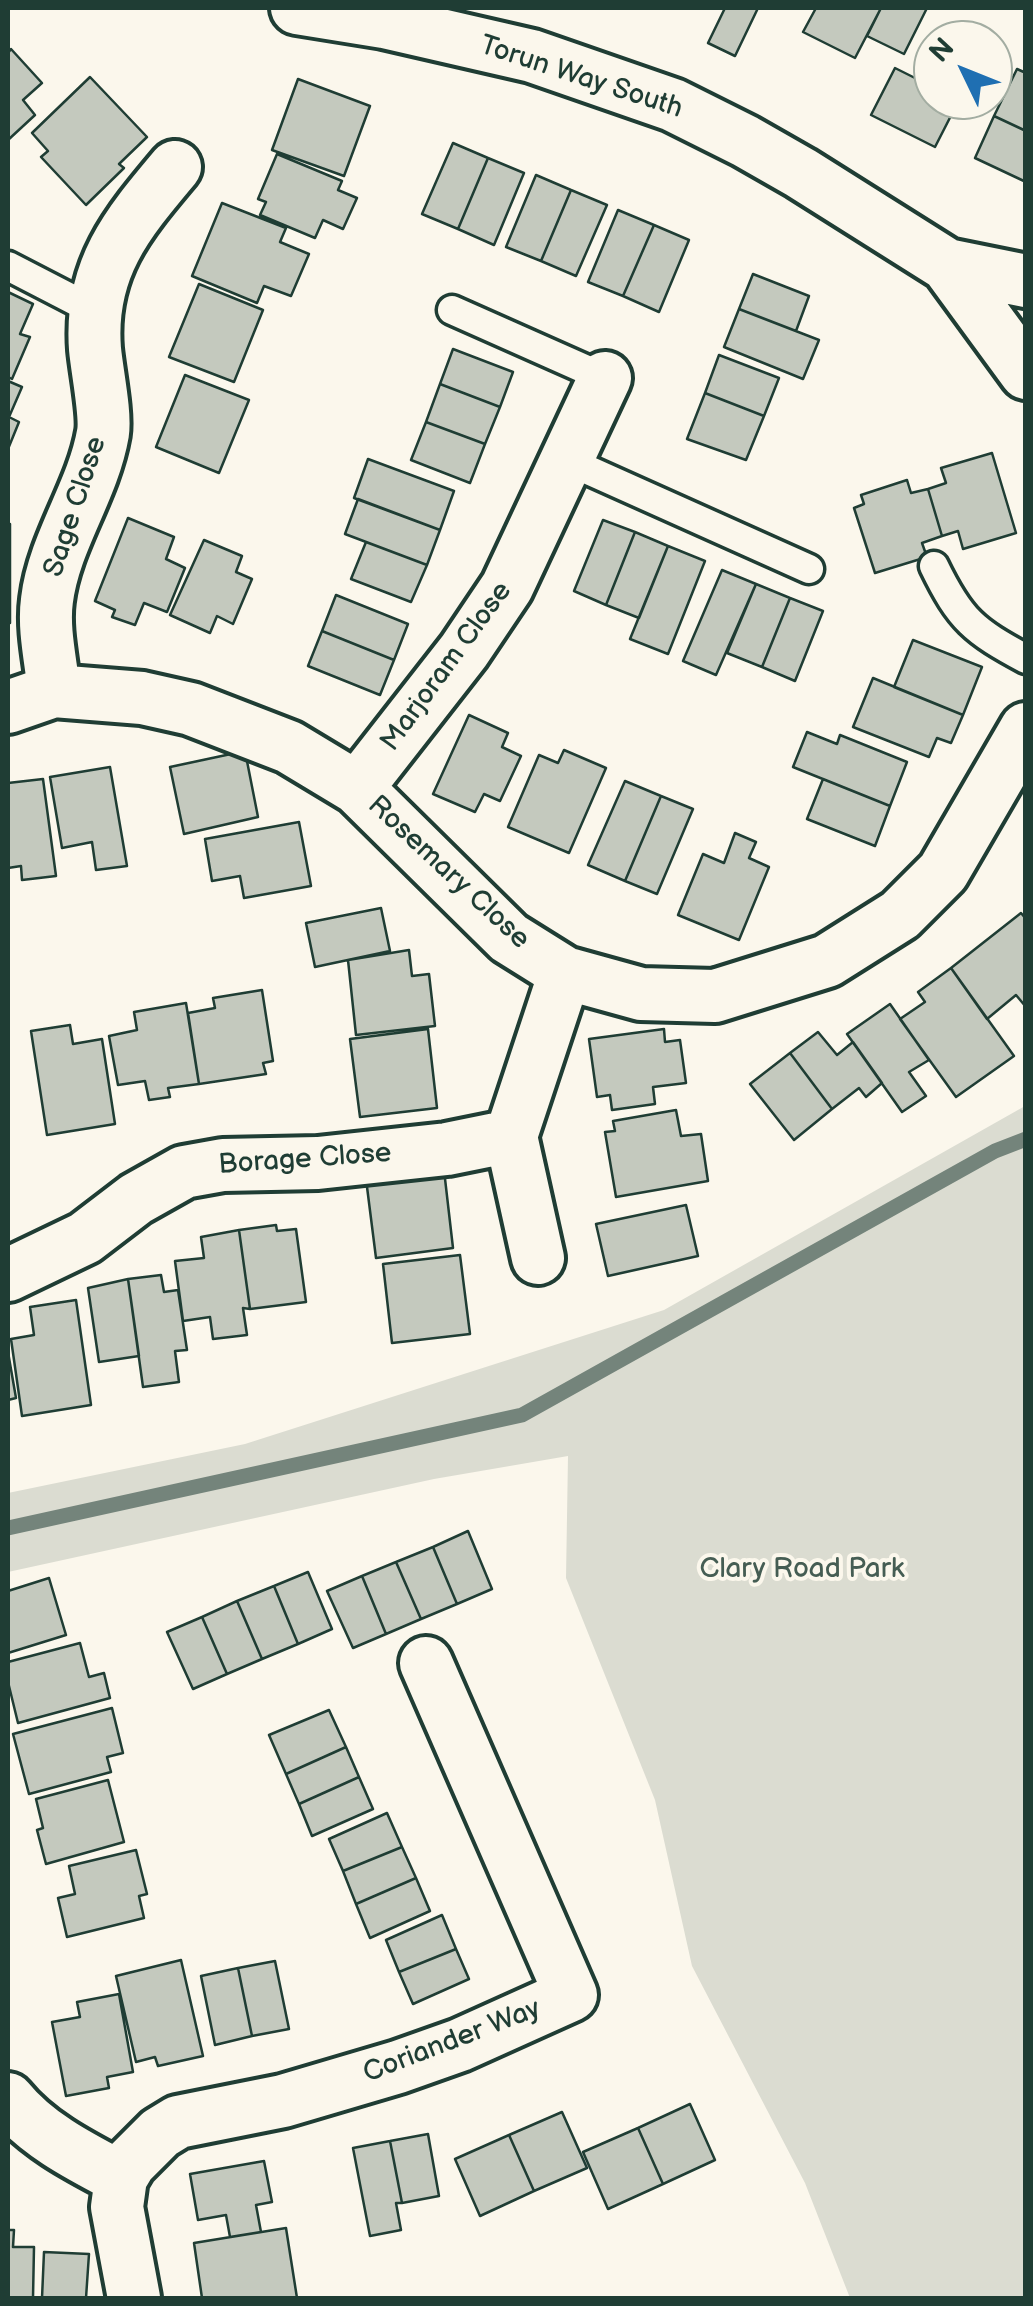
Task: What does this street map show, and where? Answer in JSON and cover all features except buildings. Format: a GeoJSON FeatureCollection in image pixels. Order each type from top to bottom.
{"type":"FeatureCollection","features":[{"type":"Feature","properties":{"kind":"street","name":"Torun Way South"},"geometry":{"type":"LineString","coordinates":[[297,8],[384,22],[532,56],[673,105],[801,173],[947,266],[1026,374]]}},
{"type":"Feature","properties":{"kind":"street","name":"Sage Close"},"geometry":{"type":"LineString","coordinates":[[31,699],[53,573],[94,467],[104,429],[94,340],[99,289],[114,246],[136,213],[176,167]]}},
{"type":"Feature","properties":{"kind":"street","name":"Torun Way South"},"geometry":{"type":"LineString","coordinates":[[947,266],[1026,281]]}},
{"type":"Feature","properties":{"kind":"street","name":"Marjoram Close"},"geometry":{"type":"LineString","coordinates":[[357,788],[412,720],[508,587],[605,378]]}},
{"type":"Feature","properties":{"kind":"street","name":"Rosemary Close"},"geometry":{"type":"LineString","coordinates":[[31,699],[142,698],[191,709],[289,747],[357,788],[509,938],[564,973],[641,994],[716,996],[827,962],[900,915],[943,872],[1026,729]]}},
{"type":"Feature","properties":{"kind":"street"},"geometry":{"type":"LineString","coordinates":[[538,1258],[511,1136],[564,973]]}},
{"type":"Feature","properties":{"kind":"street","name":"Borage Close"},"geometry":{"type":"LineString","coordinates":[[8,1276],[85,1238],[136,1199],[184,1172],[223,1165],[318,1163],[447,1150],[511,1136]]}},
{"type":"Feature","properties":{"kind":"street","name":"Coriander Way"},"geometry":{"type":"LineString","coordinates":[[121,2178],[145,2147],[178,2122],[283,2101],[398,2067],[571,1995],[426,1663]]}},
{"type":"Feature","properties":{"kind":"street"},"geometry":{"type":"LineString","coordinates":[[8,2099],[75,2155],[121,2178],[118,2207],[134,2298]]}},
{"type":"Feature","properties":{"kind":"lane"},"geometry":{"type":"LineString","coordinates":[[8,266],[97,312]]}},
{"type":"Feature","properties":{"kind":"lane"},"geometry":{"type":"LineString","coordinates":[[452,310],[605,378]]}},
{"type":"Feature","properties":{"kind":"lane"},"geometry":{"type":"LineString","coordinates":[[568,461],[809,569]]}},
{"type":"Feature","properties":{"kind":"lane"},"geometry":{"type":"LineString","coordinates":[[934,566],[952,604],[969,624],[1026,659]]}},
{"type":"Feature","properties":{"kind":"green space","name":"Clary Road Park"},"geometry":{"type":"Polygon","coordinates":[[[1025,1106],[1025,2298],[850,2298],[805,2183],[692,1966],[655,1800],[566,1578],[568,1456],[434,1479],[8,1572],[8,1493],[245,1444],[664,1310],[1025,1106]]]}},
{"type":"Feature","properties":{"kind":"waterway"},"geometry":{"type":"LineString","coordinates":[[8,1528],[522,1415],[995,1151],[1026,1139]]}}]}
